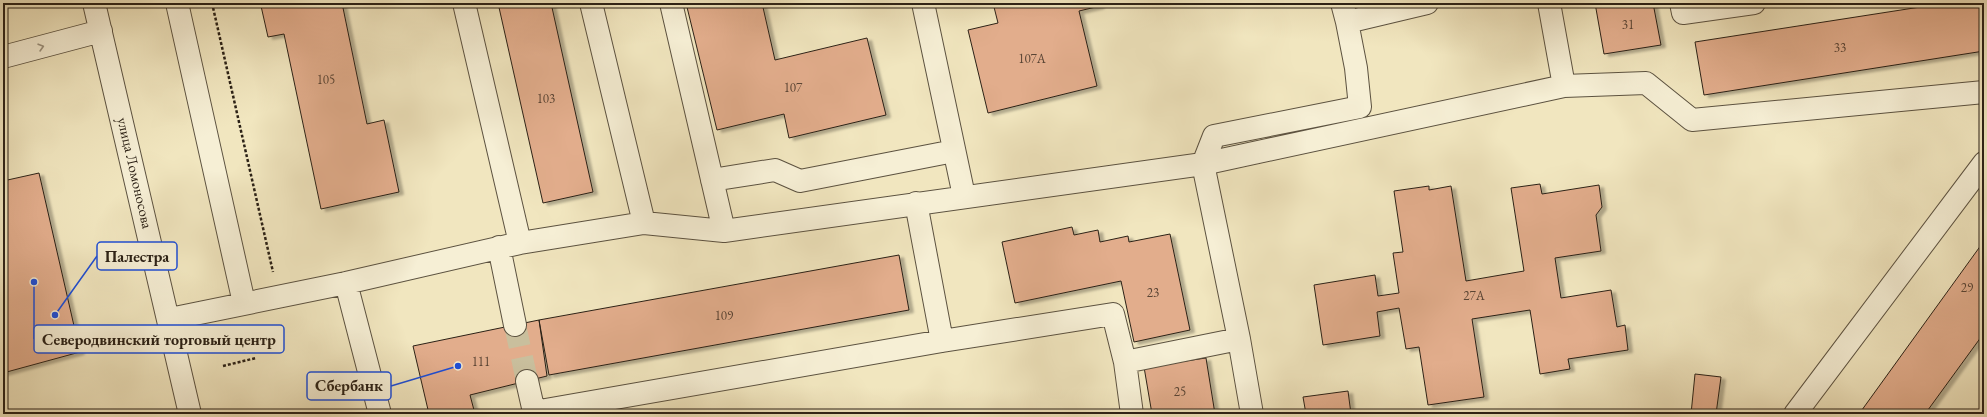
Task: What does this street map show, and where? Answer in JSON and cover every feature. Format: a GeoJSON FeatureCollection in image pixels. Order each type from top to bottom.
{"type":"FeatureCollection","features":[{"type":"Feature","properties":{"kind":"street","name":"улица Ломоносова"},"geometry":{"type":"LineString","coordinates":[[94,3],[170,319],[190,414]]}},
{"type":"Feature","properties":{"kind":"street"},"geometry":{"type":"LineString","coordinates":[[177,3],[244,303]]}},
{"type":"Feature","properties":{"kind":"street"},"geometry":{"type":"LineString","coordinates":[[464,3],[520,243]]}},
{"type":"Feature","properties":{"kind":"street"},"geometry":{"type":"LineString","coordinates":[[591,3],[644,223]]}},
{"type":"Feature","properties":{"kind":"street"},"geometry":{"type":"LineString","coordinates":[[671,3],[724,231]]}},
{"type":"Feature","properties":{"kind":"street"},"geometry":{"type":"LineString","coordinates":[[923,3],[964,196]]}},
{"type":"Feature","properties":{"kind":"street"},"geometry":{"type":"LineString","coordinates":[[1252,414],[1239,339],[1203,164],[1214,136],[1360,106],[1356,68],[1344,13],[1427,3]]}},
{"type":"Feature","properties":{"kind":"street"},"geometry":{"type":"LineString","coordinates":[[1549,3],[1564,86]]}},
{"type":"Feature","properties":{"kind":"street"},"geometry":{"type":"LineString","coordinates":[[1681,3],[1683,13],[1754,3]]}},
{"type":"Feature","properties":{"kind":"street"},"geometry":{"type":"LineString","coordinates":[[3,57],[101,31]]}},
{"type":"Feature","properties":{"kind":"street"},"geometry":{"type":"LineString","coordinates":[[170,319],[346,283],[499,247],[644,223],[724,231],[964,196],[1203,164],[1564,86],[1646,83],[1692,120],[1984,92]]}},
{"type":"Feature","properties":{"kind":"street"},"geometry":{"type":"LineString","coordinates":[[712,180],[775,170],[800,181],[954,151]]}},
{"type":"Feature","properties":{"kind":"street"},"geometry":{"type":"LineString","coordinates":[[1794,414],[1984,163]]}},
{"type":"Feature","properties":{"kind":"street"},"geometry":{"type":"LineString","coordinates":[[916,203],[942,341]]}},
{"type":"Feature","properties":{"kind":"street"},"geometry":{"type":"LineString","coordinates":[[499,247],[515,325]]}},
{"type":"Feature","properties":{"kind":"street"},"geometry":{"type":"LineString","coordinates":[[346,283],[380,414]]}},
{"type":"Feature","properties":{"kind":"street"},"geometry":{"type":"LineString","coordinates":[[527,381],[534,413],[942,341],[1113,314],[1125,362],[1132,414]]}},
{"type":"Feature","properties":{"kind":"street"},"geometry":{"type":"LineString","coordinates":[[1125,362],[1239,339]]}},
{"type":"Feature","properties":{"kind":"path"},"geometry":{"type":"LineString","coordinates":[[212,3],[279,296]]}},
{"type":"Feature","properties":{"kind":"path"},"geometry":{"type":"LineString","coordinates":[[222,366],[256,358]]}},
{"type":"Feature","properties":{"kind":"building"},"geometry":{"type":"Polygon","coordinates":[[[274,3],[342,3],[367,124],[384,120],[399,192],[321,209],[284,34],[268,37],[261,6],[274,3]]]}},
{"type":"Feature","properties":{"kind":"building"},"geometry":{"type":"Polygon","coordinates":[[[498,3],[551,3],[593,192],[543,203],[498,3]]]}},
{"type":"Feature","properties":{"kind":"building"},"geometry":{"type":"Polygon","coordinates":[[[686,3],[762,3],[775,60],[867,38],[886,115],[789,138],[784,114],[717,130],[686,3]]]}},
{"type":"Feature","properties":{"kind":"building"},"geometry":{"type":"Polygon","coordinates":[[[993,3],[1099,3],[1100,6],[1079,11],[1097,86],[988,113],[968,30],[998,23],[993,3]]]}},
{"type":"Feature","properties":{"kind":"building"},"geometry":{"type":"Polygon","coordinates":[[[1595,3],[1653,3],[1661,45],[1604,54],[1595,3]]]}},
{"type":"Feature","properties":{"kind":"building"},"geometry":{"type":"Polygon","coordinates":[[[1946,3],[1984,3],[1984,51],[1704,95],[1695,42],[1946,3]]]}},
{"type":"Feature","properties":{"kind":"building"},"geometry":{"type":"Polygon","coordinates":[[[39,173],[80,352],[3,373],[3,181],[39,173]]]}},
{"type":"Feature","properties":{"kind":"building"},"geometry":{"type":"Polygon","coordinates":[[[1540,184],[1542,194],[1599,185],[1602,207],[1596,215],[1601,251],[1555,258],[1561,298],[1611,290],[1617,327],[1625,325],[1628,350],[1568,359],[1570,369],[1540,374],[1530,310],[1472,319],[1484,397],[1428,405],[1419,347],[1406,349],[1399,308],[1377,312],[1380,336],[1323,345],[1314,285],[1375,275],[1378,296],[1399,293],[1393,253],[1403,252],[1394,191],[1429,186],[1429,190],[1451,186],[1466,281],[1524,271],[1511,188],[1540,184]]]}},
{"type":"Feature","properties":{"kind":"building"},"geometry":{"type":"Polygon","coordinates":[[[1072,227],[1074,235],[1098,230],[1100,242],[1128,236],[1129,242],[1170,234],[1190,330],[1134,342],[1121,281],[1015,303],[1002,242],[1072,227]]]}},
{"type":"Feature","properties":{"kind":"building"},"geometry":{"type":"Polygon","coordinates":[[[1984,241],[1984,333],[1925,414],[1859,414],[1984,241]]]}},
{"type":"Feature","properties":{"kind":"building"},"geometry":{"type":"Polygon","coordinates":[[[899,255],[909,310],[549,375],[539,320],[899,255]]]}},
{"type":"Feature","properties":{"kind":"building"},"geometry":{"type":"Polygon","coordinates":[[[539,320],[547,376],[470,395],[475,414],[429,414],[413,346],[539,320]]]}},
{"type":"Feature","properties":{"kind":"building"},"geometry":{"type":"Polygon","coordinates":[[[1206,358],[1215,414],[1152,414],[1144,367],[1206,358]]]}},
{"type":"Feature","properties":{"kind":"building"},"geometry":{"type":"Polygon","coordinates":[[[1695,374],[1721,377],[1716,414],[1691,414],[1695,374]]]}},
{"type":"Feature","properties":{"kind":"building"},"geometry":{"type":"Polygon","coordinates":[[[1348,391],[1351,414],[1306,414],[1303,397],[1348,391]]]}},
{"type":"Feature","properties":{"kind":"tunnel"},"geometry":{"type":"LineString","coordinates":[[515,325],[527,381]]}},
{"type":"Feature","properties":{"kind":"place","name":"Северодвинский торговый центр"},"geometry":{"type":"Point","coordinates":[34,282]}},
{"type":"Feature","properties":{"kind":"place","name":"Палестра"},"geometry":{"type":"Point","coordinates":[55,315]}},
{"type":"Feature","properties":{"kind":"place","name":"Сбербанк"},"geometry":{"type":"Point","coordinates":[458,366]}}]}
